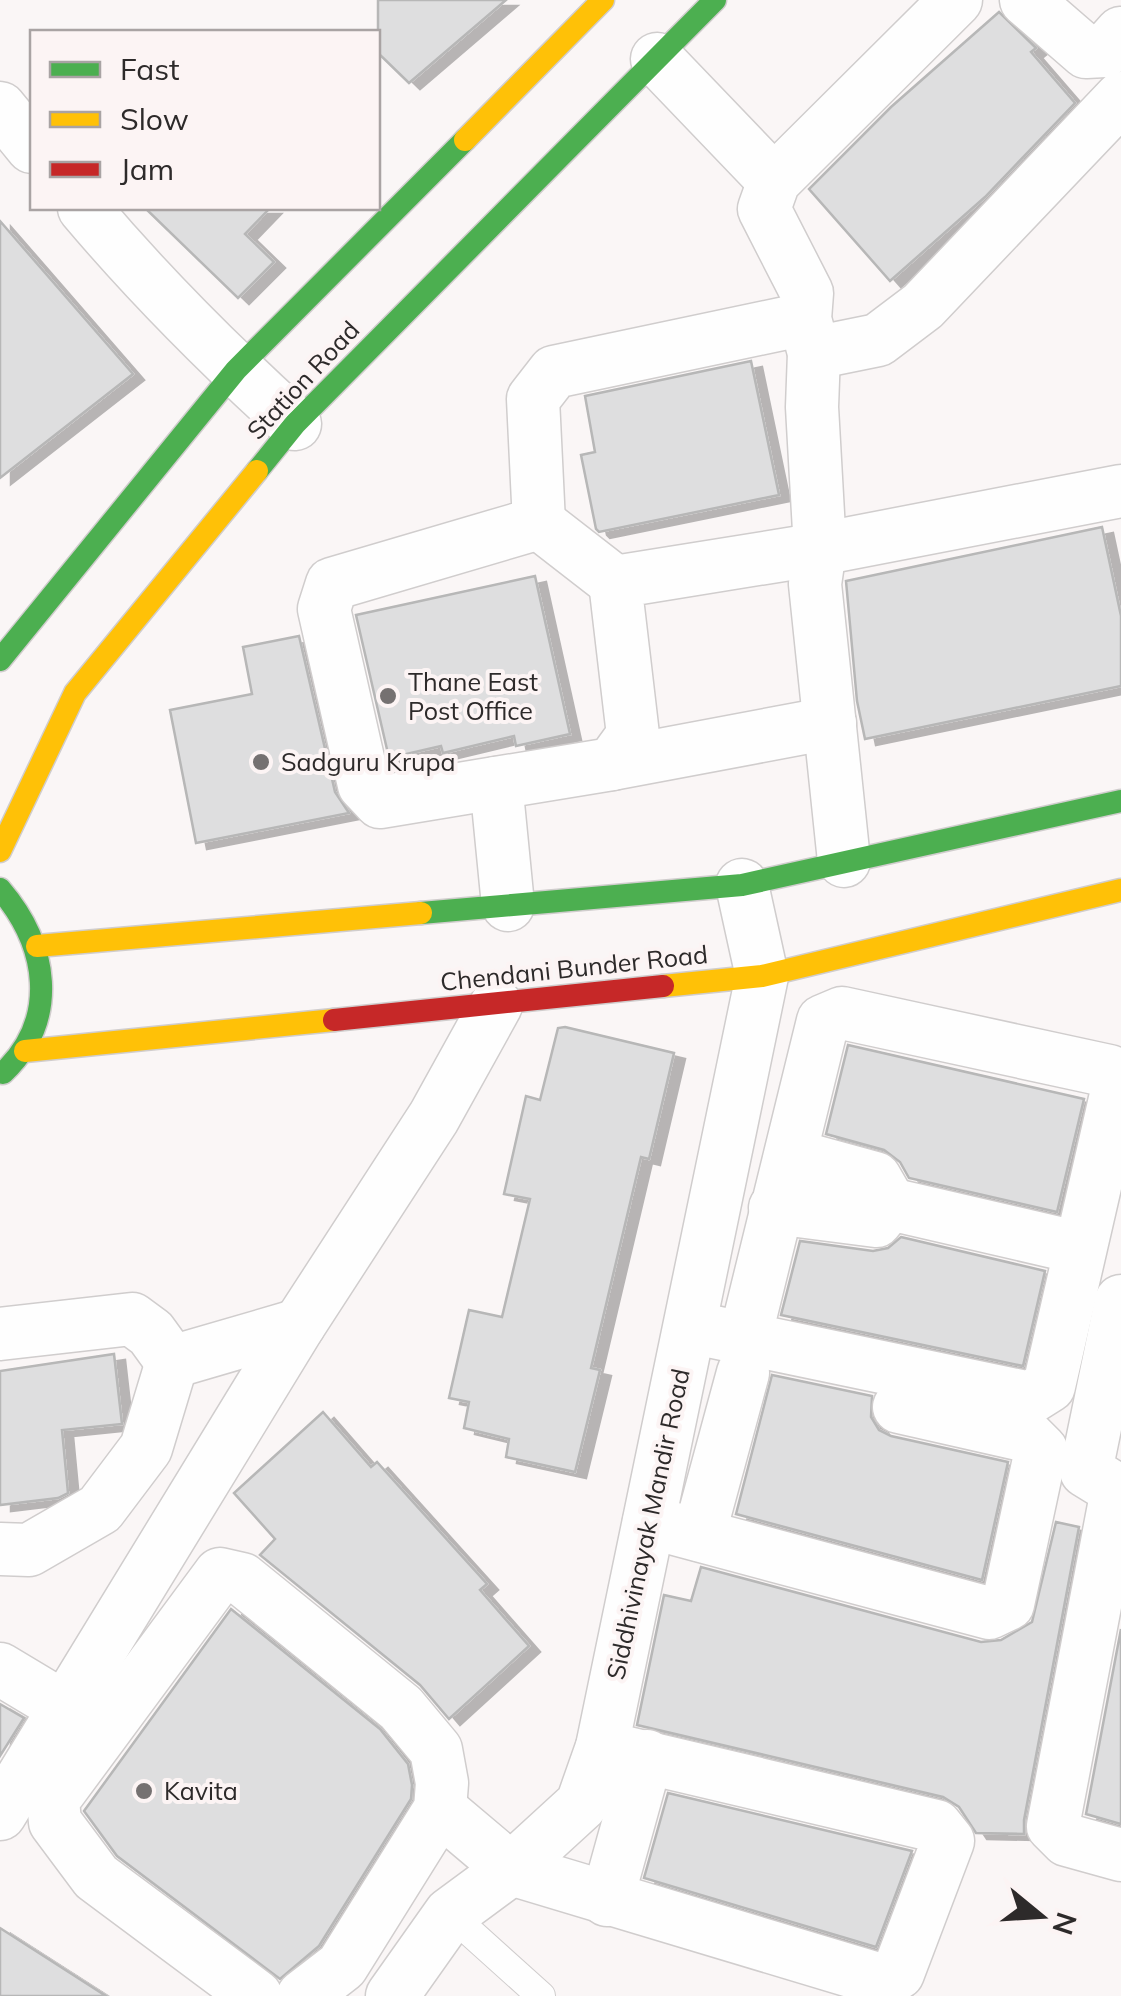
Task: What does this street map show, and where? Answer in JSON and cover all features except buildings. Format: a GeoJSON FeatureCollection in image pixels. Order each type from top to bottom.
{"type":"FeatureCollection","features":[{"type":"Feature","properties":{"kind":"main road"},"geometry":{"type":"LineString","coordinates":[[12,656],[236,370],[603,0]]}},
{"type":"Feature","properties":{"kind":"main road","name":"Station Road"},"geometry":{"type":"LineString","coordinates":[[0,851],[66,688],[295,424],[715,0]]}},
{"type":"Feature","properties":{"kind":"main road"},"geometry":{"type":"LineString","coordinates":[[37,946],[742,884],[1121,801]]}},
{"type":"Feature","properties":{"kind":"main road"},"geometry":{"type":"LineString","coordinates":[[0,889],[18,908],[37,946],[41,1000],[25,1051],[0,1076]]}},
{"type":"Feature","properties":{"kind":"main road","name":"Chendani Bunder Road"},"geometry":{"type":"LineString","coordinates":[[25,1051],[762,976],[1121,890]]}},
{"type":"Feature","properties":{"kind":"street"},"geometry":{"type":"LineString","coordinates":[[844,862],[815,584],[820,549],[807,293],[764,209],[774,182],[956,0]]}},
{"type":"Feature","properties":{"kind":"street"},"geometry":{"type":"LineString","coordinates":[[612,764],[633,734],[616,582],[539,522],[534,399],[554,372],[809,336],[878,340],[923,306],[1117,67],[1086,52],[1026,0]]}},
{"type":"Feature","properties":{"kind":"street"},"geometry":{"type":"LineString","coordinates":[[657,58],[774,182]]}},
{"type":"Feature","properties":{"kind":"street"},"geometry":{"type":"LineString","coordinates":[[0,108],[30,145]]}},
{"type":"Feature","properties":{"kind":"street"},"geometry":{"type":"LineString","coordinates":[[86,210],[131,264],[295,424]]}},
{"type":"Feature","properties":{"kind":"street"},"geometry":{"type":"LineString","coordinates":[[616,582],[820,549],[1121,491]]}},
{"type":"Feature","properties":{"kind":"street"},"geometry":{"type":"LineString","coordinates":[[539,522],[332,584],[324,610],[364,786],[380,802],[830,723]]}},
{"type":"Feature","properties":{"kind":"street"},"geometry":{"type":"LineString","coordinates":[[496,783],[508,905]]}},
{"type":"Feature","properties":{"kind":"street"},"geometry":{"type":"LineString","coordinates":[[742,884],[762,976]]}},
{"type":"Feature","properties":{"kind":"street","name":"Siddhivinayak Mandir Road"},"geometry":{"type":"LineString","coordinates":[[392,1996],[450,1914],[511,1869],[582,1804],[625,1752],[649,1522],[762,976]]}},
{"type":"Feature","properties":{"kind":"street"},"geometry":{"type":"LineString","coordinates":[[0,1814],[299,1324],[434,1117],[496,1004]]}},
{"type":"Feature","properties":{"kind":"street"},"geometry":{"type":"LineString","coordinates":[[699,1535],[822,1021],[842,1012],[1115,1049],[1118,1086],[1049,1386],[1030,1398],[744,1356]]}},
{"type":"Feature","properties":{"kind":"street"},"geometry":{"type":"LineString","coordinates":[[790,1155],[875,1178],[890,1204],[1080,1248]]}},
{"type":"Feature","properties":{"kind":"street"},"geometry":{"type":"LineString","coordinates":[[775,1208],[876,1221],[890,1204]]}},
{"type":"Feature","properties":{"kind":"street"},"geometry":{"type":"LineString","coordinates":[[1121,1301],[1105,1458],[1086,1470],[1117,1490],[1103,1658],[1053,1826],[1068,1840],[1121,1854]]}},
{"type":"Feature","properties":{"kind":"street"},"geometry":{"type":"LineString","coordinates":[[0,1334],[132,1318],[151,1333],[172,1362]]}},
{"type":"Feature","properties":{"kind":"street"},"geometry":{"type":"LineString","coordinates":[[172,1362],[299,1324]]}},
{"type":"Feature","properties":{"kind":"street"},"geometry":{"type":"LineString","coordinates":[[649,1522],[990,1613],[1008,1604],[1041,1450],[1027,1436],[686,1343]]}},
{"type":"Feature","properties":{"kind":"street"},"geometry":{"type":"LineString","coordinates":[[0,1550],[29,1550],[100,1508],[146,1448],[172,1362]]}},
{"type":"Feature","properties":{"kind":"street"},"geometry":{"type":"LineString","coordinates":[[256,1996],[96,1877],[81,1862],[56,1822],[54,1800],[220,1574],[242,1579],[401,1708],[436,1750],[442,1783],[440,1809],[342,1966],[304,1996]]}},
{"type":"Feature","properties":{"kind":"street"},"geometry":{"type":"LineString","coordinates":[[0,1669],[65,1708]]}},
{"type":"Feature","properties":{"kind":"street"},"geometry":{"type":"LineString","coordinates":[[440,1809],[511,1869],[606,1900],[884,1981],[898,1973],[948,1841],[936,1826],[625,1752],[606,1900]]}},
{"type":"Feature","properties":{"kind":"lane"},"geometry":{"type":"LineString","coordinates":[[450,1914],[541,1996]]}},
{"type":"Feature","properties":{"kind":"traffic: fast"},"geometry":{"type":"LineString","coordinates":[[257,471],[295,424],[715,0]]}},
{"type":"Feature","properties":{"kind":"traffic: fast"},"geometry":{"type":"LineString","coordinates":[[0,660],[236,370],[465,140]]}},
{"type":"Feature","properties":{"kind":"traffic: fast"},"geometry":{"type":"LineString","coordinates":[[421,913],[742,885],[1121,801]]}},
{"type":"Feature","properties":{"kind":"traffic: fast"},"geometry":{"type":"LineString","coordinates":[[0,889],[29,934],[41,982],[40,1006],[33,1029],[21,1052],[3,1073]]}},
{"type":"Feature","properties":{"kind":"traffic: slow"},"geometry":{"type":"LineString","coordinates":[[465,140],[603,0]]}},
{"type":"Feature","properties":{"kind":"traffic: slow"},"geometry":{"type":"LineString","coordinates":[[0,851],[75,693],[257,471]]}},
{"type":"Feature","properties":{"kind":"traffic: slow"},"geometry":{"type":"LineString","coordinates":[[663,986],[762,976],[1121,890]]}},
{"type":"Feature","properties":{"kind":"traffic: slow"},"geometry":{"type":"LineString","coordinates":[[37,946],[421,913]]}},
{"type":"Feature","properties":{"kind":"traffic: slow"},"geometry":{"type":"LineString","coordinates":[[25,1051],[334,1020]]}},
{"type":"Feature","properties":{"kind":"traffic: jam"},"geometry":{"type":"LineString","coordinates":[[334,1020],[663,986]]}},
{"type":"Feature","properties":{"kind":"place","name":"Thane East Post Office"},"geometry":{"type":"Point","coordinates":[388,696]}},
{"type":"Feature","properties":{"kind":"place","name":"Sadguru Krupa"},"geometry":{"type":"Point","coordinates":[261,762]}},
{"type":"Feature","properties":{"kind":"place","name":"Kavita"},"geometry":{"type":"Point","coordinates":[144,1791]}}]}
